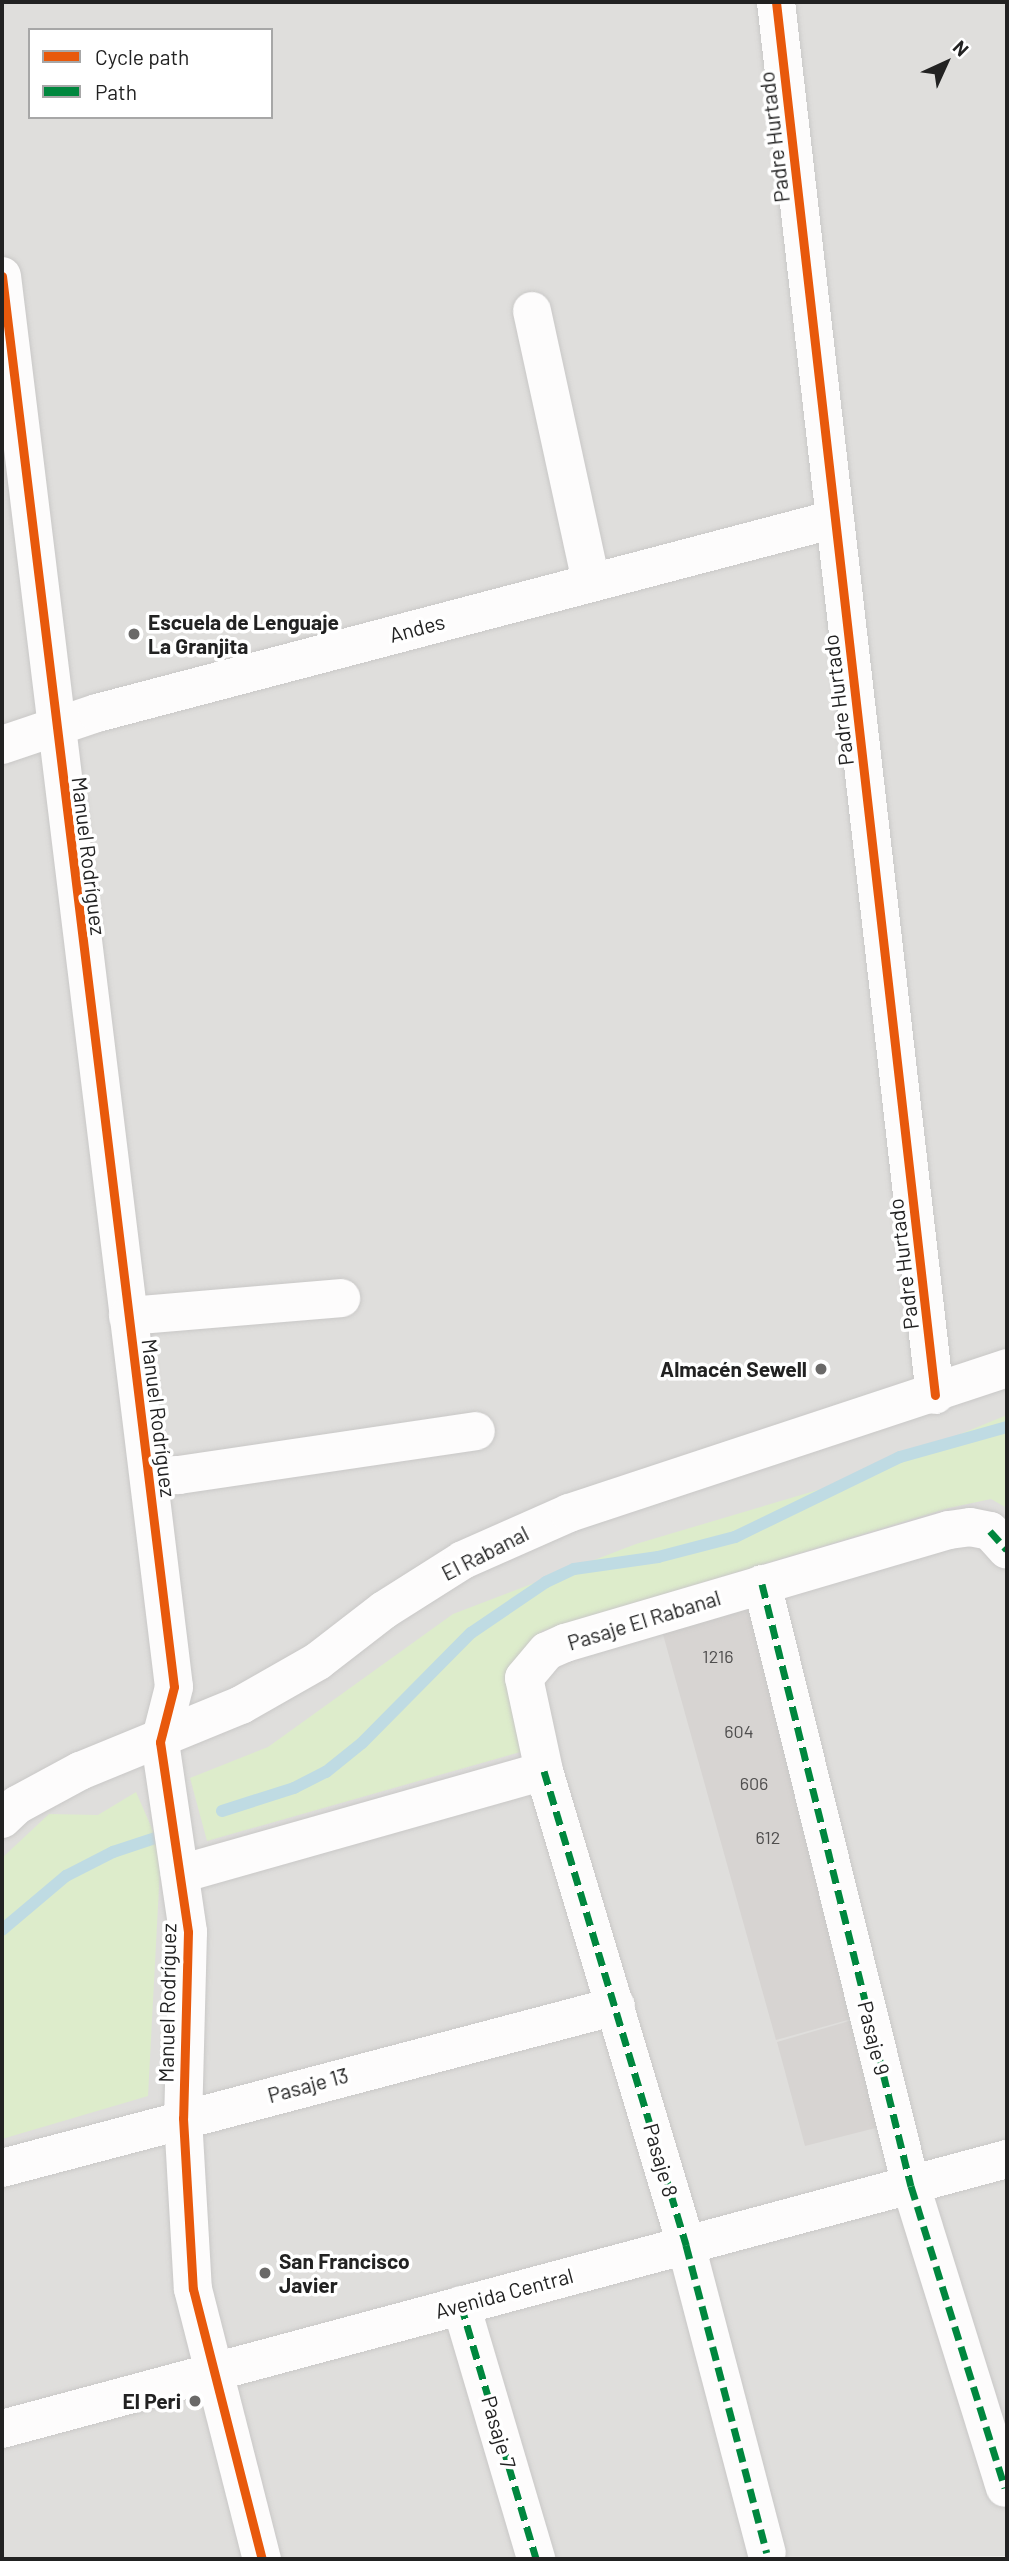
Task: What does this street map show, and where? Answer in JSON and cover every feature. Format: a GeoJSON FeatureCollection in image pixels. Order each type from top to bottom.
{"type":"FeatureCollection","features":[{"type":"Feature","properties":{"kind":"street","name":"Padre Hurtado"},"geometry":{"type":"LineString","coordinates":[[776,2],[935,1395]]}},
{"type":"Feature","properties":{"kind":"street","name":"Manuel Rodríguez"},"geometry":{"type":"LineString","coordinates":[[2,276],[174,1687],[160,1742],[188,1932],[183,2118],[193,2290],[262,2559]]}},
{"type":"Feature","properties":{"kind":"street"},"geometry":{"type":"LineString","coordinates":[[532,311],[591,582]]}},
{"type":"Feature","properties":{"kind":"street","name":"Andes"},"geometry":{"type":"LineString","coordinates":[[2,745],[56,727],[835,519]]}},
{"type":"Feature","properties":{"kind":"street"},"geometry":{"type":"LineString","coordinates":[[128,1316],[341,1298]]}},
{"type":"Feature","properties":{"kind":"street","name":"El Rabanal"},"geometry":{"type":"LineString","coordinates":[[2,1819],[17,1805],[80,1771],[160,1742],[241,1705],[318,1661],[384,1610],[463,1560],[569,1513],[935,1395],[1007,1368]]}},
{"type":"Feature","properties":{"kind":"street"},"geometry":{"type":"LineString","coordinates":[[149,1476],[179,1475],[476,1431]]}},
{"type":"Feature","properties":{"kind":"street","name":"Pasaje El Rabanal"},"geometry":{"type":"LineString","coordinates":[[544,1771],[524,1678],[547,1651],[762,1584],[949,1530],[970,1527],[999,1540]]}},
{"type":"Feature","properties":{"kind":"street","name":"Pasaje 9"},"geometry":{"type":"LineString","coordinates":[[762,1584],[911,2186],[1005,2488]]}},
{"type":"Feature","properties":{"kind":"street"},"geometry":{"type":"LineString","coordinates":[[180,1874],[544,1771]]}},
{"type":"Feature","properties":{"kind":"street","name":"Pasaje 8"},"geometry":{"type":"LineString","coordinates":[[544,1771],[686,2245],[766,2553]]}},
{"type":"Feature","properties":{"kind":"street","name":"Pasaje 13"},"geometry":{"type":"LineString","coordinates":[[2,2168],[183,2118],[616,2006]]}},
{"type":"Feature","properties":{"kind":"street","name":"Avenida Central"},"geometry":{"type":"LineString","coordinates":[[2,2429],[212,2370],[1007,2159]]}},
{"type":"Feature","properties":{"kind":"street","name":"Pasaje 7"},"geometry":{"type":"LineString","coordinates":[[461,2305],[536,2559]]}},
{"type":"Feature","properties":{"kind":"shaded area"},"geometry":{"type":"Polygon","coordinates":[[[2,2],[1007,2],[1007,2556],[2,2559],[2,2]]]}},
{"type":"Feature","properties":{"kind":"green space"},"geometry":{"type":"Polygon","coordinates":[[[1007,1415],[1007,1508],[991,1499],[949,1508],[542,1631],[523,1651],[524,1751],[207,1841],[190,1778],[268,1747],[453,1614],[636,1544],[838,1484],[1007,1415]]]}},
{"type":"Feature","properties":{"kind":"green space"},"geometry":{"type":"Polygon","coordinates":[[[136,1792],[161,1849],[148,2096],[2,2139],[2,1858],[49,1814],[98,1815],[136,1792]]]}},
{"type":"Feature","properties":{"kind":"building"},"geometry":{"type":"Polygon","coordinates":[[[752,1596],[862,2016],[776,2040],[659,1620],[752,1596]]]}},
{"type":"Feature","properties":{"kind":"building"},"geometry":{"type":"Polygon","coordinates":[[[863,2017],[891,2124],[805,2146],[777,2042],[863,2017]]]}},
{"type":"Feature","properties":{"kind":"waterway"},"geometry":{"type":"LineString","coordinates":[[222,1811],[294,1788],[326,1772],[362,1743],[471,1633],[546,1582],[574,1569],[658,1557],[735,1537],[900,1457],[1007,1427]]}},
{"type":"Feature","properties":{"kind":"waterway"},"geometry":{"type":"LineString","coordinates":[[2,1930],[66,1876],[113,1852],[155,1838]]}},
{"type":"Feature","properties":{"kind":"marked path"},"geometry":{"type":"LineString","coordinates":[[990,1531],[1007,1550]]}},
{"type":"Feature","properties":{"kind":"marked path"},"geometry":{"type":"LineString","coordinates":[[762,1584],[911,2186],[1005,2488]]}},
{"type":"Feature","properties":{"kind":"marked path"},"geometry":{"type":"LineString","coordinates":[[544,1771],[686,2245],[767,2553]]}},
{"type":"Feature","properties":{"kind":"marked path"},"geometry":{"type":"LineString","coordinates":[[461,2305],[536,2559]]}},
{"type":"Feature","properties":{"kind":"cycle path"},"geometry":{"type":"LineString","coordinates":[[776,2],[935,1395]]}},
{"type":"Feature","properties":{"kind":"cycle path"},"geometry":{"type":"LineString","coordinates":[[2,276],[174,1687],[160,1742],[188,1932],[183,2118],[193,2289],[262,2559]]}},
{"type":"Feature","properties":{"kind":"place","name":"Escuela de Lenguaje La Granjita"},"geometry":{"type":"Point","coordinates":[134,634]}},
{"type":"Feature","properties":{"kind":"place","name":"Almacén Sewell"},"geometry":{"type":"Point","coordinates":[821,1369]}},
{"type":"Feature","properties":{"kind":"place","name":"San Francisco Javier"},"geometry":{"type":"Point","coordinates":[265,2273]}},
{"type":"Feature","properties":{"kind":"place","name":"El Peri"},"geometry":{"type":"Point","coordinates":[195,2401]}}]}
